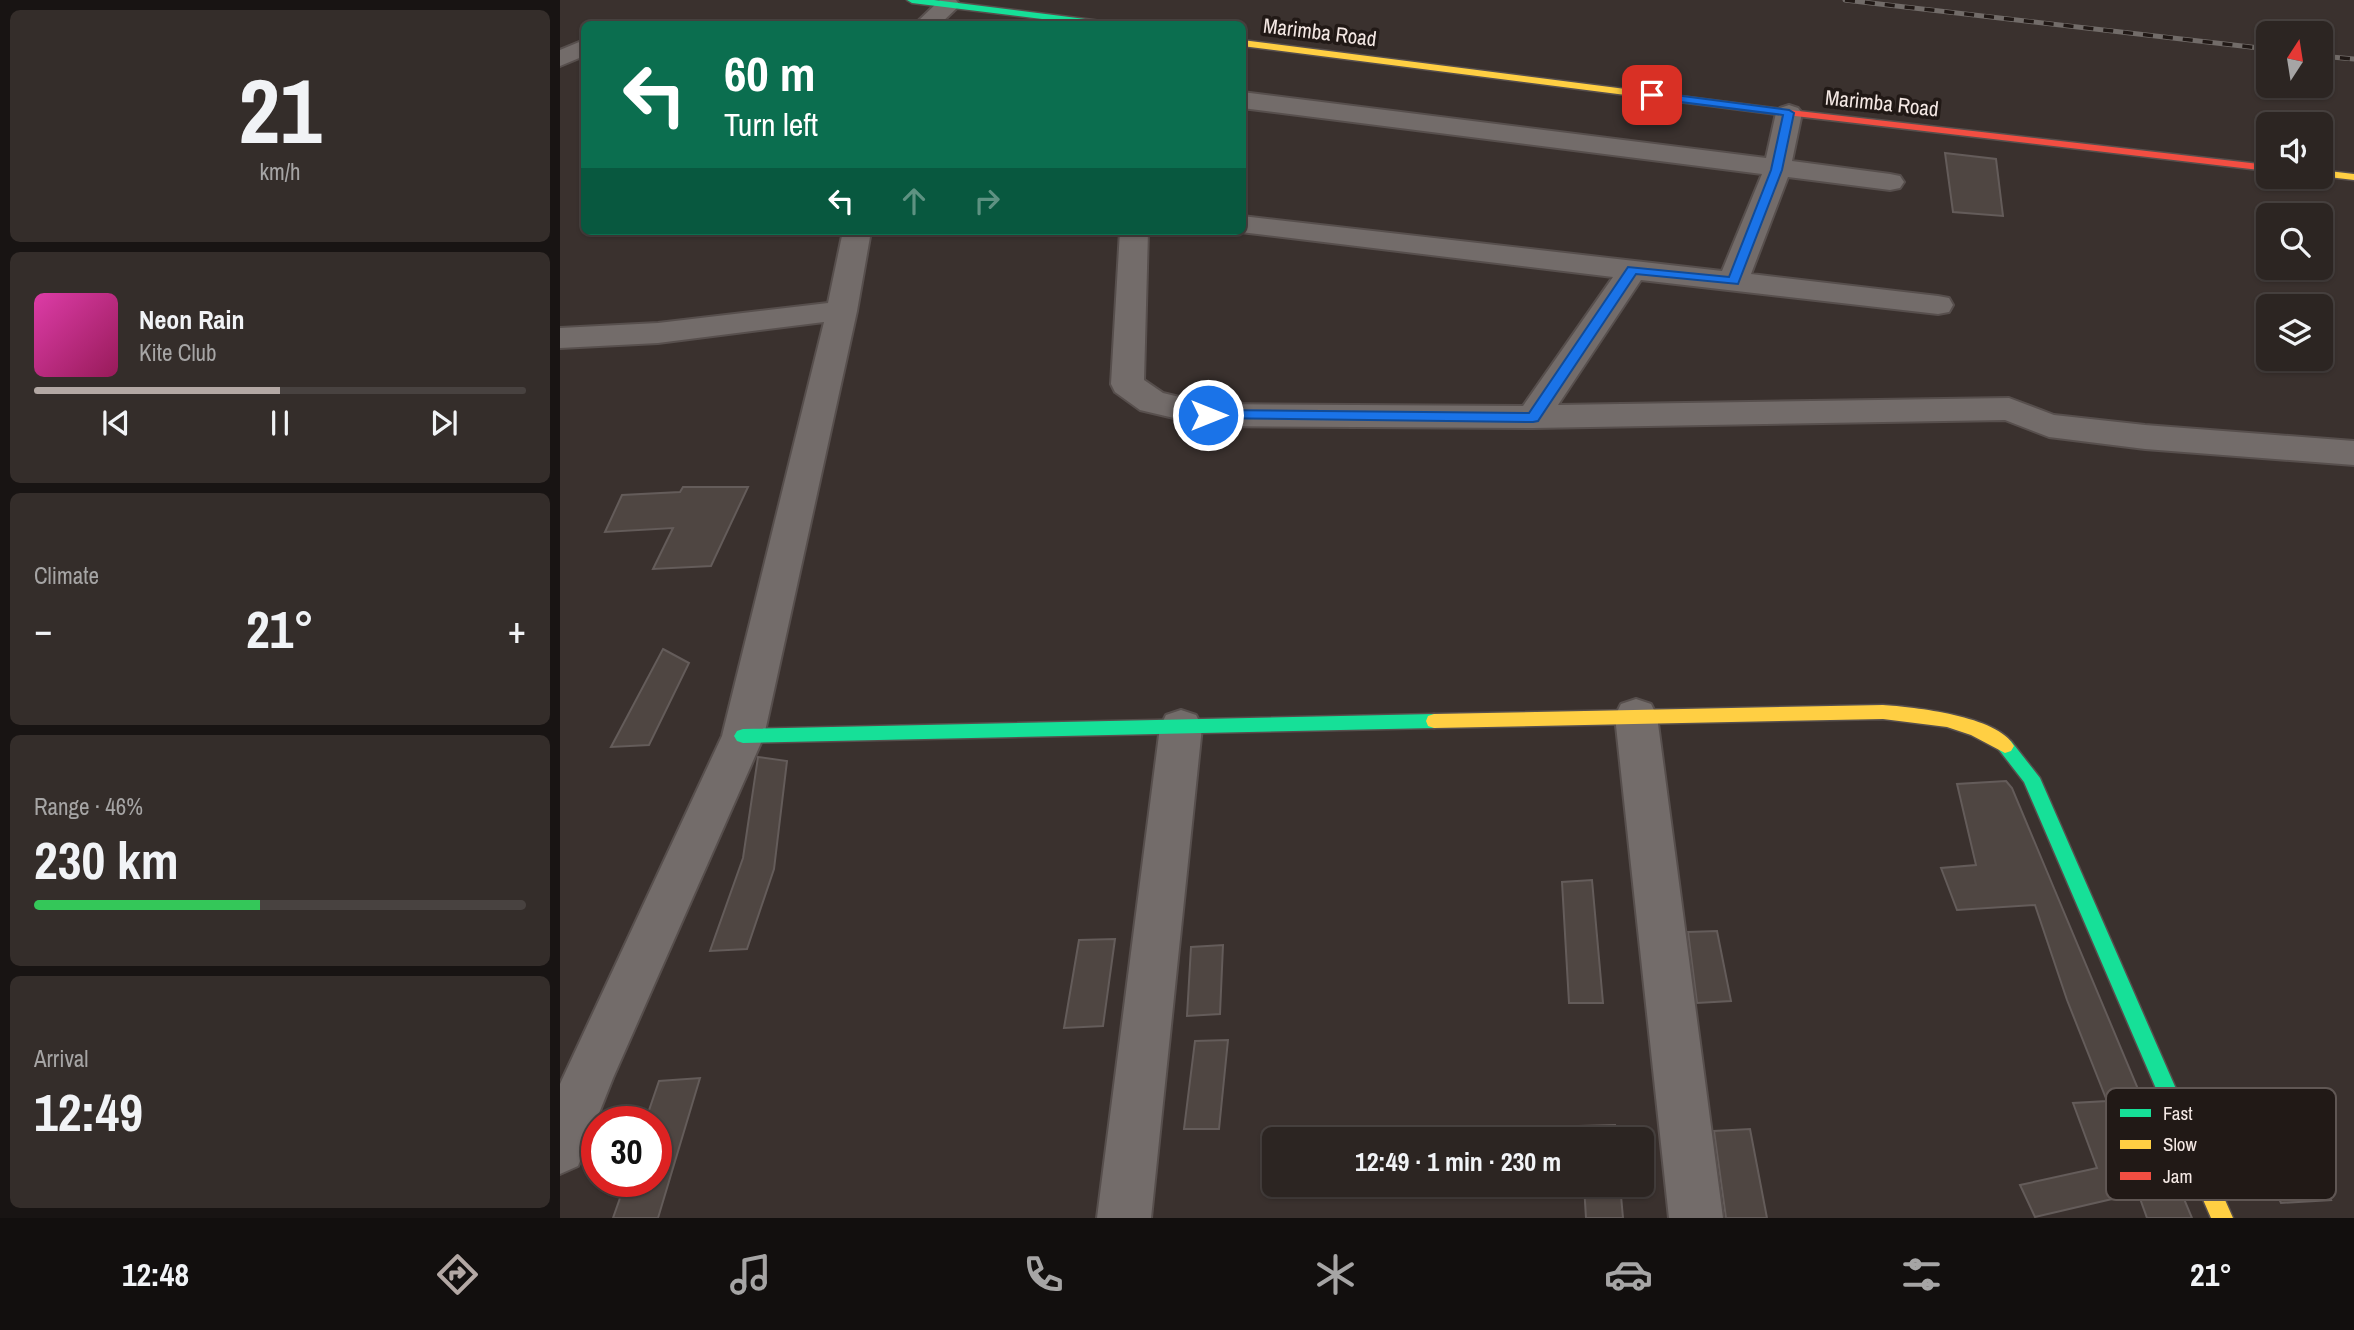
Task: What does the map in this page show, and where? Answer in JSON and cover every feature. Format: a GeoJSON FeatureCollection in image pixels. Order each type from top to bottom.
{"type":"FeatureCollection","features":[{"type":"Feature","properties":{"kind":"street"},"geometry":{"type":"LineString","coordinates":[[912,0],[1077,21]]}},
{"type":"Feature","properties":{"kind":"street"},"geometry":{"type":"LineString","coordinates":[[929,21],[948,5]]}},
{"type":"Feature","properties":{"kind":"street","name":"Marimba Road"},"geometry":{"type":"LineString","coordinates":[[1246,44],[1789,113],[2256,166]]}},
{"type":"Feature","properties":{"kind":"street"},"geometry":{"type":"LineString","coordinates":[[560,59],[581,48]]}},
{"type":"Feature","properties":{"kind":"street"},"geometry":{"type":"LineString","coordinates":[[1246,101],[1777,170],[1890,182]]}},
{"type":"Feature","properties":{"kind":"street"},"geometry":{"type":"LineString","coordinates":[[1733,281],[1777,170],[1789,113]]}},
{"type":"Feature","properties":{"kind":"street"},"geometry":{"type":"LineString","coordinates":[[2333,175],[2354,177]]}},
{"type":"Feature","properties":{"kind":"street"},"geometry":{"type":"LineString","coordinates":[[1246,225],[1938,305]]}},
{"type":"Feature","properties":{"kind":"street"},"geometry":{"type":"LineString","coordinates":[[560,1149],[575,1069],[743,736],[857,235]]}},
{"type":"Feature","properties":{"kind":"street"},"geometry":{"type":"LineString","coordinates":[[1134,235],[1127,384],[1152,402],[1208,415],[1533,417],[2009,409],[2049,426],[2145,437],[2354,453]]}},
{"type":"Feature","properties":{"kind":"street"},"geometry":{"type":"LineString","coordinates":[[1533,417],[1633,270]]}},
{"type":"Feature","properties":{"kind":"street"},"geometry":{"type":"LineString","coordinates":[[560,338],[658,333],[740,321],[842,311]]}},
{"type":"Feature","properties":{"kind":"street"},"geometry":{"type":"LineString","coordinates":[[743,736],[1865,711],[1914,713],[1965,723],[2008,747],[2031,778],[2166,1088]]}},
{"type":"Feature","properties":{"kind":"street"},"geometry":{"type":"LineString","coordinates":[[1636,716],[1696,1218]]}},
{"type":"Feature","properties":{"kind":"street"},"geometry":{"type":"LineString","coordinates":[[1124,1218],[1181,727]]}},
{"type":"Feature","properties":{"kind":"street"},"geometry":{"type":"LineString","coordinates":[[2214,1200],[2222,1218]]}},
{"type":"Feature","properties":{"kind":"building"},"geometry":{"type":"Polygon","coordinates":[[[1945,153],[1996,159],[2003,216],[1953,212],[1945,153]]]}},
{"type":"Feature","properties":{"kind":"building"},"geometry":{"type":"Polygon","coordinates":[[[683,487],[748,487],[711,566],[653,569],[673,528],[605,532],[622,495],[680,492],[683,487]]]}},
{"type":"Feature","properties":{"kind":"building"},"geometry":{"type":"Polygon","coordinates":[[[663,649],[689,663],[649,745],[611,747],[663,649]]]}},
{"type":"Feature","properties":{"kind":"building"},"geometry":{"type":"Polygon","coordinates":[[[758,757],[787,761],[774,869],[747,949],[710,951],[743,858],[758,757]]]}},
{"type":"Feature","properties":{"kind":"building"},"geometry":{"type":"Polygon","coordinates":[[[2006,781],[2012,788],[2138,1088],[2106,1088],[2106,1098],[2067,1000],[2035,905],[1957,910],[1941,868],[1976,865],[1957,784],[2006,781]]]}},
{"type":"Feature","properties":{"kind":"building"},"geometry":{"type":"Polygon","coordinates":[[[1592,880],[1603,1003],[1569,1003],[1562,882],[1592,880]]]}},
{"type":"Feature","properties":{"kind":"building"},"geometry":{"type":"Polygon","coordinates":[[[1717,931],[1731,1001],[1697,1003],[1688,932],[1717,931]]]}},
{"type":"Feature","properties":{"kind":"building"},"geometry":{"type":"Polygon","coordinates":[[[1115,939],[1103,1026],[1064,1028],[1079,940],[1115,939]]]}},
{"type":"Feature","properties":{"kind":"building"},"geometry":{"type":"Polygon","coordinates":[[[1223,945],[1220,1014],[1187,1016],[1191,947],[1223,945]]]}},
{"type":"Feature","properties":{"kind":"building"},"geometry":{"type":"Polygon","coordinates":[[[1228,1040],[1219,1129],[1184,1129],[1195,1041],[1228,1040]]]}},
{"type":"Feature","properties":{"kind":"building"},"geometry":{"type":"Polygon","coordinates":[[[700,1078],[672,1171],[672,1106],[650,1106],[659,1081],[700,1078]]]}},
{"type":"Feature","properties":{"kind":"building"},"geometry":{"type":"Polygon","coordinates":[[[2106,1101],[2108,1200],[2035,1217],[2020,1185],[2097,1168],[2073,1103],[2106,1101]]]}},
{"type":"Feature","properties":{"kind":"building"},"geometry":{"type":"Polygon","coordinates":[[[1615,1125],[1615,1127],[1579,1127],[1615,1125]]]}},
{"type":"Feature","properties":{"kind":"building"},"geometry":{"type":"Polygon","coordinates":[[[1750,1129],[1767,1218],[1726,1218],[1714,1131],[1750,1129]]]}},
{"type":"Feature","properties":{"kind":"building"},"geometry":{"type":"Polygon","coordinates":[[[620,1197],[664,1197],[658,1218],[613,1218],[620,1197]]]}},
{"type":"Feature","properties":{"kind":"building"},"geometry":{"type":"Polygon","coordinates":[[[1585,1197],[1621,1197],[1623,1218],[1586,1218],[1585,1197]]]}},
{"type":"Feature","properties":{"kind":"building"},"geometry":{"type":"Polygon","coordinates":[[[2141,1200],[2184,1200],[2192,1218],[2147,1218],[2141,1200]]]}},
{"type":"Feature","properties":{"kind":"building"},"geometry":{"type":"Polygon","coordinates":[[[2280,1200],[2331,1200],[2281,1203],[2280,1200]]]}},
{"type":"Feature","properties":{"kind":"railway"},"geometry":{"type":"LineString","coordinates":[[1845,0],[2256,48]]}},
{"type":"Feature","properties":{"kind":"railway"},"geometry":{"type":"LineString","coordinates":[[2333,57],[2354,59]]}},
{"type":"Feature","properties":{"kind":"traffic: fast"},"geometry":{"type":"LineString","coordinates":[[912,0],[1077,21]]}},
{"type":"Feature","properties":{"kind":"traffic: fast"},"geometry":{"type":"LineString","coordinates":[[743,736],[1434,721]]}},
{"type":"Feature","properties":{"kind":"traffic: fast"},"geometry":{"type":"LineString","coordinates":[[2005,746],[2031,778],[2166,1088]]}},
{"type":"Feature","properties":{"kind":"traffic: slow"},"geometry":{"type":"LineString","coordinates":[[1246,44],[1781,112]]}},
{"type":"Feature","properties":{"kind":"traffic: slow"},"geometry":{"type":"LineString","coordinates":[[2333,175],[2354,177]]}},
{"type":"Feature","properties":{"kind":"traffic: slow"},"geometry":{"type":"LineString","coordinates":[[1434,721],[1883,712],[1915,714],[1962,724],[2005,746]]}},
{"type":"Feature","properties":{"kind":"traffic: slow"},"geometry":{"type":"LineString","coordinates":[[2214,1200],[2222,1218]]}},
{"type":"Feature","properties":{"kind":"traffic: jam"},"geometry":{"type":"LineString","coordinates":[[1781,112],[2256,167]]}},
{"type":"Feature","properties":{"kind":"route"},"geometry":{"type":"LineString","coordinates":[[1208,415],[1533,417],[1633,270],[1733,281],[1777,170],[1789,113],[1652,95]]}}]}
